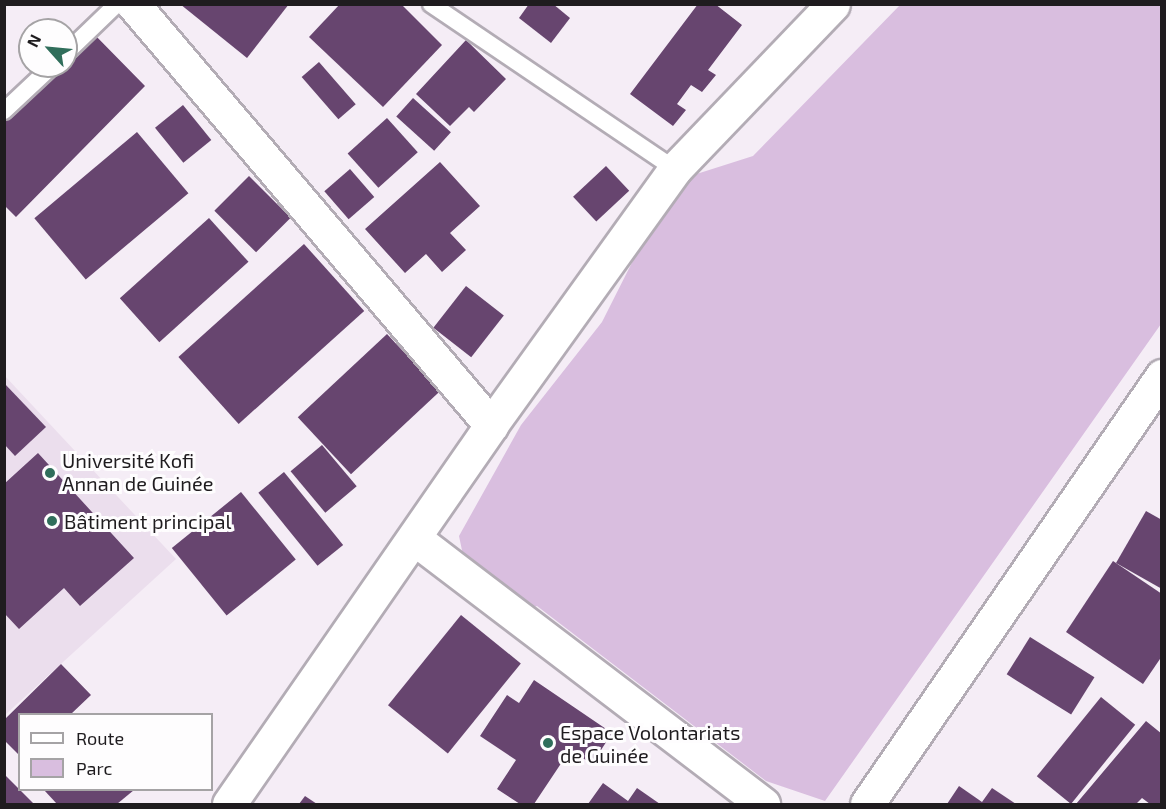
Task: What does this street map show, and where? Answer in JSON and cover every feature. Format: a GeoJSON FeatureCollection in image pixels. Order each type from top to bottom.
{"type":"FeatureCollection","features":[{"type":"Feature","properties":{"kind":"street"},"geometry":{"type":"LineString","coordinates":[[133,4],[490,425]]}},
{"type":"Feature","properties":{"kind":"street"},"geometry":{"type":"LineString","coordinates":[[229,804],[490,425],[675,169],[833,4]]}},
{"type":"Feature","properties":{"kind":"street"},"geometry":{"type":"LineString","coordinates":[[867,804],[1161,376]]}},
{"type":"Feature","properties":{"kind":"street"},"geometry":{"type":"LineString","coordinates":[[414,538],[763,804]]}},
{"type":"Feature","properties":{"kind":"lane"},"geometry":{"type":"LineString","coordinates":[[78,41],[117,4]]}},
{"type":"Feature","properties":{"kind":"lane"},"geometry":{"type":"LineString","coordinates":[[431,4],[675,169]]}},
{"type":"Feature","properties":{"kind":"lane"},"geometry":{"type":"LineString","coordinates":[[4,111],[39,78]]}},
{"type":"Feature","properties":{"kind":"shaded area","name":"Université Kofi Annan de Guinée"},"geometry":{"type":"Polygon","coordinates":[[[4,375],[176,559],[5,715],[4,715],[4,375]]]}},
{"type":"Feature","properties":{"kind":"green space"},"geometry":{"type":"Polygon","coordinates":[[[900,5],[1161,5],[1161,324],[825,801],[766,781],[537,606],[496,621],[471,593],[459,536],[521,425],[602,322],[659,209],[684,178],[753,156],[900,5]]]}},
{"type":"Feature","properties":{"kind":"building"},"geometry":{"type":"Polygon","coordinates":[[[180,4],[289,4],[247,58],[180,4]]]}},
{"type":"Feature","properties":{"kind":"building"},"geometry":{"type":"Polygon","coordinates":[[[340,4],[401,4],[442,45],[383,107],[309,37],[340,4]]]}},
{"type":"Feature","properties":{"kind":"building"},"geometry":{"type":"Polygon","coordinates":[[[529,4],[553,4],[570,18],[551,43],[519,18],[529,4]]]}},
{"type":"Feature","properties":{"kind":"building"},"geometry":{"type":"Polygon","coordinates":[[[698,4],[715,4],[742,25],[708,70],[716,75],[702,92],[691,85],[677,104],[686,110],[673,126],[630,94],[698,4]]]}},
{"type":"Feature","properties":{"kind":"building"},"geometry":{"type":"Polygon","coordinates":[[[91,31],[145,86],[16,217],[5,206],[5,120],[45,78],[78,78],[78,45],[91,31]]]}},
{"type":"Feature","properties":{"kind":"building"},"geometry":{"type":"Polygon","coordinates":[[[466,40],[506,79],[474,112],[469,107],[450,126],[416,94],[466,40]]]}},
{"type":"Feature","properties":{"kind":"building"},"geometry":{"type":"Polygon","coordinates":[[[319,62],[356,104],[338,119],[302,77],[319,62]]]}},
{"type":"Feature","properties":{"kind":"building"},"geometry":{"type":"Polygon","coordinates":[[[413,98],[451,132],[434,151],[396,117],[413,98]]]}},
{"type":"Feature","properties":{"kind":"building"},"geometry":{"type":"Polygon","coordinates":[[[183,105],[211,140],[183,163],[155,128],[183,105]]]}},
{"type":"Feature","properties":{"kind":"building"},"geometry":{"type":"Polygon","coordinates":[[[387,118],[418,152],[378,188],[348,153],[387,118]]]}},
{"type":"Feature","properties":{"kind":"building"},"geometry":{"type":"Polygon","coordinates":[[[137,132],[188,193],[86,279],[34,218],[137,132]]]}},
{"type":"Feature","properties":{"kind":"building"},"geometry":{"type":"Polygon","coordinates":[[[440,162],[480,206],[450,233],[466,250],[442,272],[426,254],[405,273],[365,229],[440,162]]]}},
{"type":"Feature","properties":{"kind":"building"},"geometry":{"type":"Polygon","coordinates":[[[606,166],[629,191],[596,222],[573,197],[606,166]]]}},
{"type":"Feature","properties":{"kind":"building"},"geometry":{"type":"Polygon","coordinates":[[[350,169],[374,197],[349,219],[324,191],[350,169]]]}},
{"type":"Feature","properties":{"kind":"building"},"geometry":{"type":"Polygon","coordinates":[[[249,176],[291,218],[256,252],[214,211],[249,176]]]}},
{"type":"Feature","properties":{"kind":"building"},"geometry":{"type":"Polygon","coordinates":[[[209,218],[248,262],[159,342],[120,298],[209,218]]]}},
{"type":"Feature","properties":{"kind":"building"},"geometry":{"type":"Polygon","coordinates":[[[304,244],[364,311],[239,424],[178,357],[304,244]]]}},
{"type":"Feature","properties":{"kind":"building"},"geometry":{"type":"Polygon","coordinates":[[[466,286],[504,316],[471,357],[433,328],[466,286]]]}},
{"type":"Feature","properties":{"kind":"building"},"geometry":{"type":"Polygon","coordinates":[[[387,334],[440,391],[351,474],[298,417],[387,334]]]}},
{"type":"Feature","properties":{"kind":"building"},"geometry":{"type":"Polygon","coordinates":[[[4,383],[46,427],[15,456],[4,444],[4,383]]]}},
{"type":"Feature","properties":{"kind":"building"},"geometry":{"type":"Polygon","coordinates":[[[322,445],[357,486],[325,513],[291,471],[322,445]]]}},
{"type":"Feature","properties":{"kind":"building","name":"Bâtiment principal"},"geometry":{"type":"Polygon","coordinates":[[[38,453],[134,558],[80,606],[64,588],[19,629],[4,613],[4,484],[38,453]]]}},
{"type":"Feature","properties":{"kind":"building"},"geometry":{"type":"Polygon","coordinates":[[[284,472],[343,545],[318,566],[258,493],[284,472]]]}},
{"type":"Feature","properties":{"kind":"building"},"geometry":{"type":"Polygon","coordinates":[[[241,492],[296,560],[227,616],[172,548],[241,492]]]}},
{"type":"Feature","properties":{"kind":"building"},"geometry":{"type":"Polygon","coordinates":[[[1146,511],[1162,520],[1162,589],[1116,563],[1146,511]]]}},
{"type":"Feature","properties":{"kind":"building"},"geometry":{"type":"Polygon","coordinates":[[[1113,561],[1162,594],[1162,656],[1143,684],[1066,632],[1113,561]]]}},
{"type":"Feature","properties":{"kind":"building"},"geometry":{"type":"Polygon","coordinates":[[[461,615],[521,663],[448,754],[388,705],[461,615]]]}},
{"type":"Feature","properties":{"kind":"building"},"geometry":{"type":"Polygon","coordinates":[[[1030,637],[1094,677],[1071,715],[1007,674],[1030,637]]]}},
{"type":"Feature","properties":{"kind":"building"},"geometry":{"type":"Polygon","coordinates":[[[61,664],[91,695],[72,713],[18,713],[18,754],[4,740],[4,720],[61,664]]]}},
{"type":"Feature","properties":{"kind":"building","name":"Espace Volontariats de Guinée"},"geometry":{"type":"Polygon","coordinates":[[[534,680],[612,733],[592,764],[570,750],[534,804],[520,804],[497,789],[516,760],[480,736],[507,695],[519,703],[534,680]]]}},
{"type":"Feature","properties":{"kind":"building"},"geometry":{"type":"Polygon","coordinates":[[[1101,697],[1135,725],[1071,804],[1037,776],[1101,697]]]}},
{"type":"Feature","properties":{"kind":"building"},"geometry":{"type":"Polygon","coordinates":[[[1146,721],[1162,734],[1162,804],[1150,804],[1142,798],[1136,804],[1076,804],[1146,721]]]}},
{"type":"Feature","properties":{"kind":"building"},"geometry":{"type":"Polygon","coordinates":[[[4,774],[18,788],[18,791],[21,791],[34,804],[4,804],[4,774]]]}},
{"type":"Feature","properties":{"kind":"building"},"geometry":{"type":"Polygon","coordinates":[[[603,783],[628,801],[637,788],[660,804],[588,804],[603,783]]]}},
{"type":"Feature","properties":{"kind":"building"},"geometry":{"type":"Polygon","coordinates":[[[959,786],[982,802],[992,788],[1016,804],[947,804],[959,786]]]}},
{"type":"Feature","properties":{"kind":"building"},"geometry":{"type":"Polygon","coordinates":[[[45,791],[133,791],[117,804],[57,804],[45,791]]]}},
{"type":"Feature","properties":{"kind":"building"},"geometry":{"type":"Polygon","coordinates":[[[305,796],[317,804],[299,804],[305,796]]]}},
{"type":"Feature","properties":{"kind":"place","name":"Université Kofi Annan de Guinée"},"geometry":{"type":"Point","coordinates":[50,473]}},
{"type":"Feature","properties":{"kind":"place","name":"Bâtiment principal"},"geometry":{"type":"Point","coordinates":[52,521]}},
{"type":"Feature","properties":{"kind":"place","name":"Espace Volontariats de Guinée"},"geometry":{"type":"Point","coordinates":[548,743]}}]}
